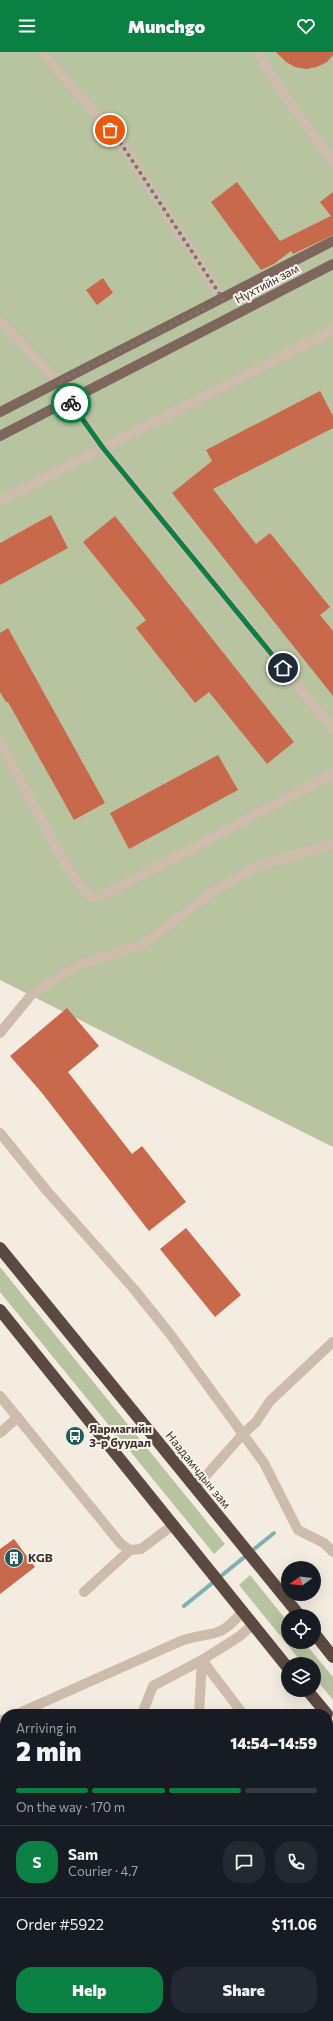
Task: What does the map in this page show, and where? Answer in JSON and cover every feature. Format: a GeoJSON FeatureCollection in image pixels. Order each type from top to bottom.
{"type":"FeatureCollection","features":[{"type":"Feature","properties":{"kind":"highway","name":"Наадамчдын зам"},"geometry":{"type":"LineString","coordinates":[[0,1248],[294,1609]]}},
{"type":"Feature","properties":{"kind":"highway"},"geometry":{"type":"LineString","coordinates":[[0,1310],[281,1660]]}},
{"type":"Feature","properties":{"kind":"highway"},"geometry":{"type":"LineString","coordinates":[[321,1642],[333,1657]]}},
{"type":"Feature","properties":{"kind":"highway"},"geometry":{"type":"LineString","coordinates":[[312,1697],[321,1709]]}},
{"type":"Feature","properties":{"kind":"main road","name":"Нүхтийн зам"},"geometry":{"type":"LineString","coordinates":[[0,412],[223,299],[333,241]]}},
{"type":"Feature","properties":{"kind":"main road","name":"Нүхтийн зам"},"geometry":{"type":"LineString","coordinates":[[0,436],[333,264]]}},
{"type":"Feature","properties":{"kind":"street"},"geometry":{"type":"LineString","coordinates":[[42,52],[120,142],[223,299]]}},
{"type":"Feature","properties":{"kind":"street"},"geometry":{"type":"LineString","coordinates":[[258,52],[278,86],[333,162]]}},
{"type":"Feature","properties":{"kind":"street"},"geometry":{"type":"LineString","coordinates":[[0,321],[58,382],[68,400],[103,448],[333,729]]}},
{"type":"Feature","properties":{"kind":"street"},"geometry":{"type":"LineString","coordinates":[[0,501],[333,330]]}},
{"type":"Feature","properties":{"kind":"street"},"geometry":{"type":"LineString","coordinates":[[0,741],[66,866],[86,893],[91,896],[107,892],[333,774]]}},
{"type":"Feature","properties":{"kind":"street"},"geometry":{"type":"LineString","coordinates":[[0,1033],[32,994],[81,964],[142,945],[214,891],[260,865],[333,844]]}},
{"type":"Feature","properties":{"kind":"street"},"geometry":{"type":"LineString","coordinates":[[0,1133],[47,1191],[133,1288],[170,1334],[242,1435],[264,1463],[298,1530],[324,1543],[333,1552]]}},
{"type":"Feature","properties":{"kind":"street"},"geometry":{"type":"LineString","coordinates":[[195,1488],[242,1435],[256,1422],[270,1401],[333,1342]]}},
{"type":"Feature","properties":{"kind":"street"},"geometry":{"type":"LineString","coordinates":[[0,1396],[121,1544],[130,1550]]}},
{"type":"Feature","properties":{"kind":"street"},"geometry":{"type":"LineString","coordinates":[[0,1433],[18,1417]]}},
{"type":"Feature","properties":{"kind":"street"},"geometry":{"type":"LineString","coordinates":[[84,1592],[130,1550],[141,1548],[173,1525]]}},
{"type":"Feature","properties":{"kind":"street"},"geometry":{"type":"LineString","coordinates":[[27,1709],[181,1641],[194,1636],[221,1632],[232,1625],[242,1612]]}},
{"type":"Feature","properties":{"kind":"street"},"geometry":{"type":"LineString","coordinates":[[144,1709],[153,1686],[202,1660],[240,1636],[252,1625]]}},
{"type":"Feature","properties":{"kind":"street"},"geometry":{"type":"LineString","coordinates":[[198,1709],[202,1660]]}},
{"type":"Feature","properties":{"kind":"street"},"geometry":{"type":"LineString","coordinates":[[202,1660],[239,1709]]}},
{"type":"Feature","properties":{"kind":"green space"},"geometry":{"type":"Polygon","coordinates":[[[0,52],[333,52],[333,1147],[0,980],[0,52]]]}},
{"type":"Feature","properties":{"kind":"green space"},"geometry":{"type":"Polygon","coordinates":[[[0,1267],[225,1544],[214,1554],[0,1292],[0,1267]]]}},
{"type":"Feature","properties":{"kind":"green space"},"geometry":{"type":"Polygon","coordinates":[[[250,1575],[281,1613],[281,1637],[239,1585],[250,1575]]]}},
{"type":"Feature","properties":{"kind":"green space"},"geometry":{"type":"Polygon","coordinates":[[[291,1649],[310,1649],[316,1657],[297,1657],[291,1649]]]}},
{"type":"Feature","properties":{"kind":"green space"},"geometry":{"type":"Polygon","coordinates":[[[321,1663],[333,1677],[333,1700],[321,1685],[321,1663]]]}},
{"type":"Feature","properties":{"kind":"building"},"geometry":{"type":"Polygon","coordinates":[[[276,52],[333,52],[333,55],[327,62],[317,67],[306,69],[295,67],[286,62],[276,52]]]}},
{"type":"Feature","properties":{"kind":"building"},"geometry":{"type":"Polygon","coordinates":[[[237,182],[280,241],[331,216],[320,202],[333,192],[333,235],[293,254],[291,251],[274,264],[261,270],[211,202],[237,182]]]}},
{"type":"Feature","properties":{"kind":"building"},"geometry":{"type":"Polygon","coordinates":[[[103,278],[113,293],[97,305],[86,290],[103,278]]]}},
{"type":"Feature","properties":{"kind":"building"},"geometry":{"type":"Polygon","coordinates":[[[320,391],[333,416],[333,428],[213,489],[256,544],[270,533],[330,607],[320,615],[333,631],[333,696],[172,493],[212,461],[206,450],[320,391]]]}},
{"type":"Feature","properties":{"kind":"building"},"geometry":{"type":"Polygon","coordinates":[[[51,515],[68,548],[0,585],[0,543],[51,515]]]}},
{"type":"Feature","properties":{"kind":"building"},"geometry":{"type":"Polygon","coordinates":[[[115,516],[294,742],[267,764],[209,692],[195,703],[136,628],[146,620],[83,542],[115,516]]]}},
{"type":"Feature","properties":{"kind":"building"},"geometry":{"type":"Polygon","coordinates":[[[8,628],[105,803],[74,820],[8,702],[6,702],[0,692],[0,633],[8,628]]]}},
{"type":"Feature","properties":{"kind":"building"},"geometry":{"type":"Polygon","coordinates":[[[218,755],[238,790],[129,849],[110,813],[218,755]]]}},
{"type":"Feature","properties":{"kind":"building"},"geometry":{"type":"Polygon","coordinates":[[[67,1008],[99,1046],[68,1072],[132,1154],[142,1146],[186,1202],[149,1231],[42,1093],[10,1056],[67,1008]]]}},
{"type":"Feature","properties":{"kind":"building"},"geometry":{"type":"Polygon","coordinates":[[[186,1228],[241,1295],[215,1317],[160,1249],[186,1228]]]}},
{"type":"Feature","properties":{"kind":"building","name":"KGB"},"geometry":{"type":"Polygon","coordinates":[[[14,1539],[35,1567],[0,1594],[0,1549],[14,1539]]]}},
{"type":"Feature","properties":{"kind":"waterway"},"geometry":{"type":"LineString","coordinates":[[184,1606],[274,1533]]}},
{"type":"Feature","properties":{"kind":"way so far"},"geometry":{"type":"LineString","coordinates":[[71,403],[58,382],[223,299],[216,291],[120,142],[110,130]]}},
{"type":"Feature","properties":{"kind":"place","name":"Яармагийн 3-р буудал"},"geometry":{"type":"Point","coordinates":[75,1436]}},
{"type":"Feature","properties":{"kind":"place","name":"KGB"},"geometry":{"type":"Point","coordinates":[14,1558]}},
{"type":"Feature","properties":{"kind":"route"},"geometry":{"type":"LineString","coordinates":[[71,403],[103,448],[283,668]]}}]}
